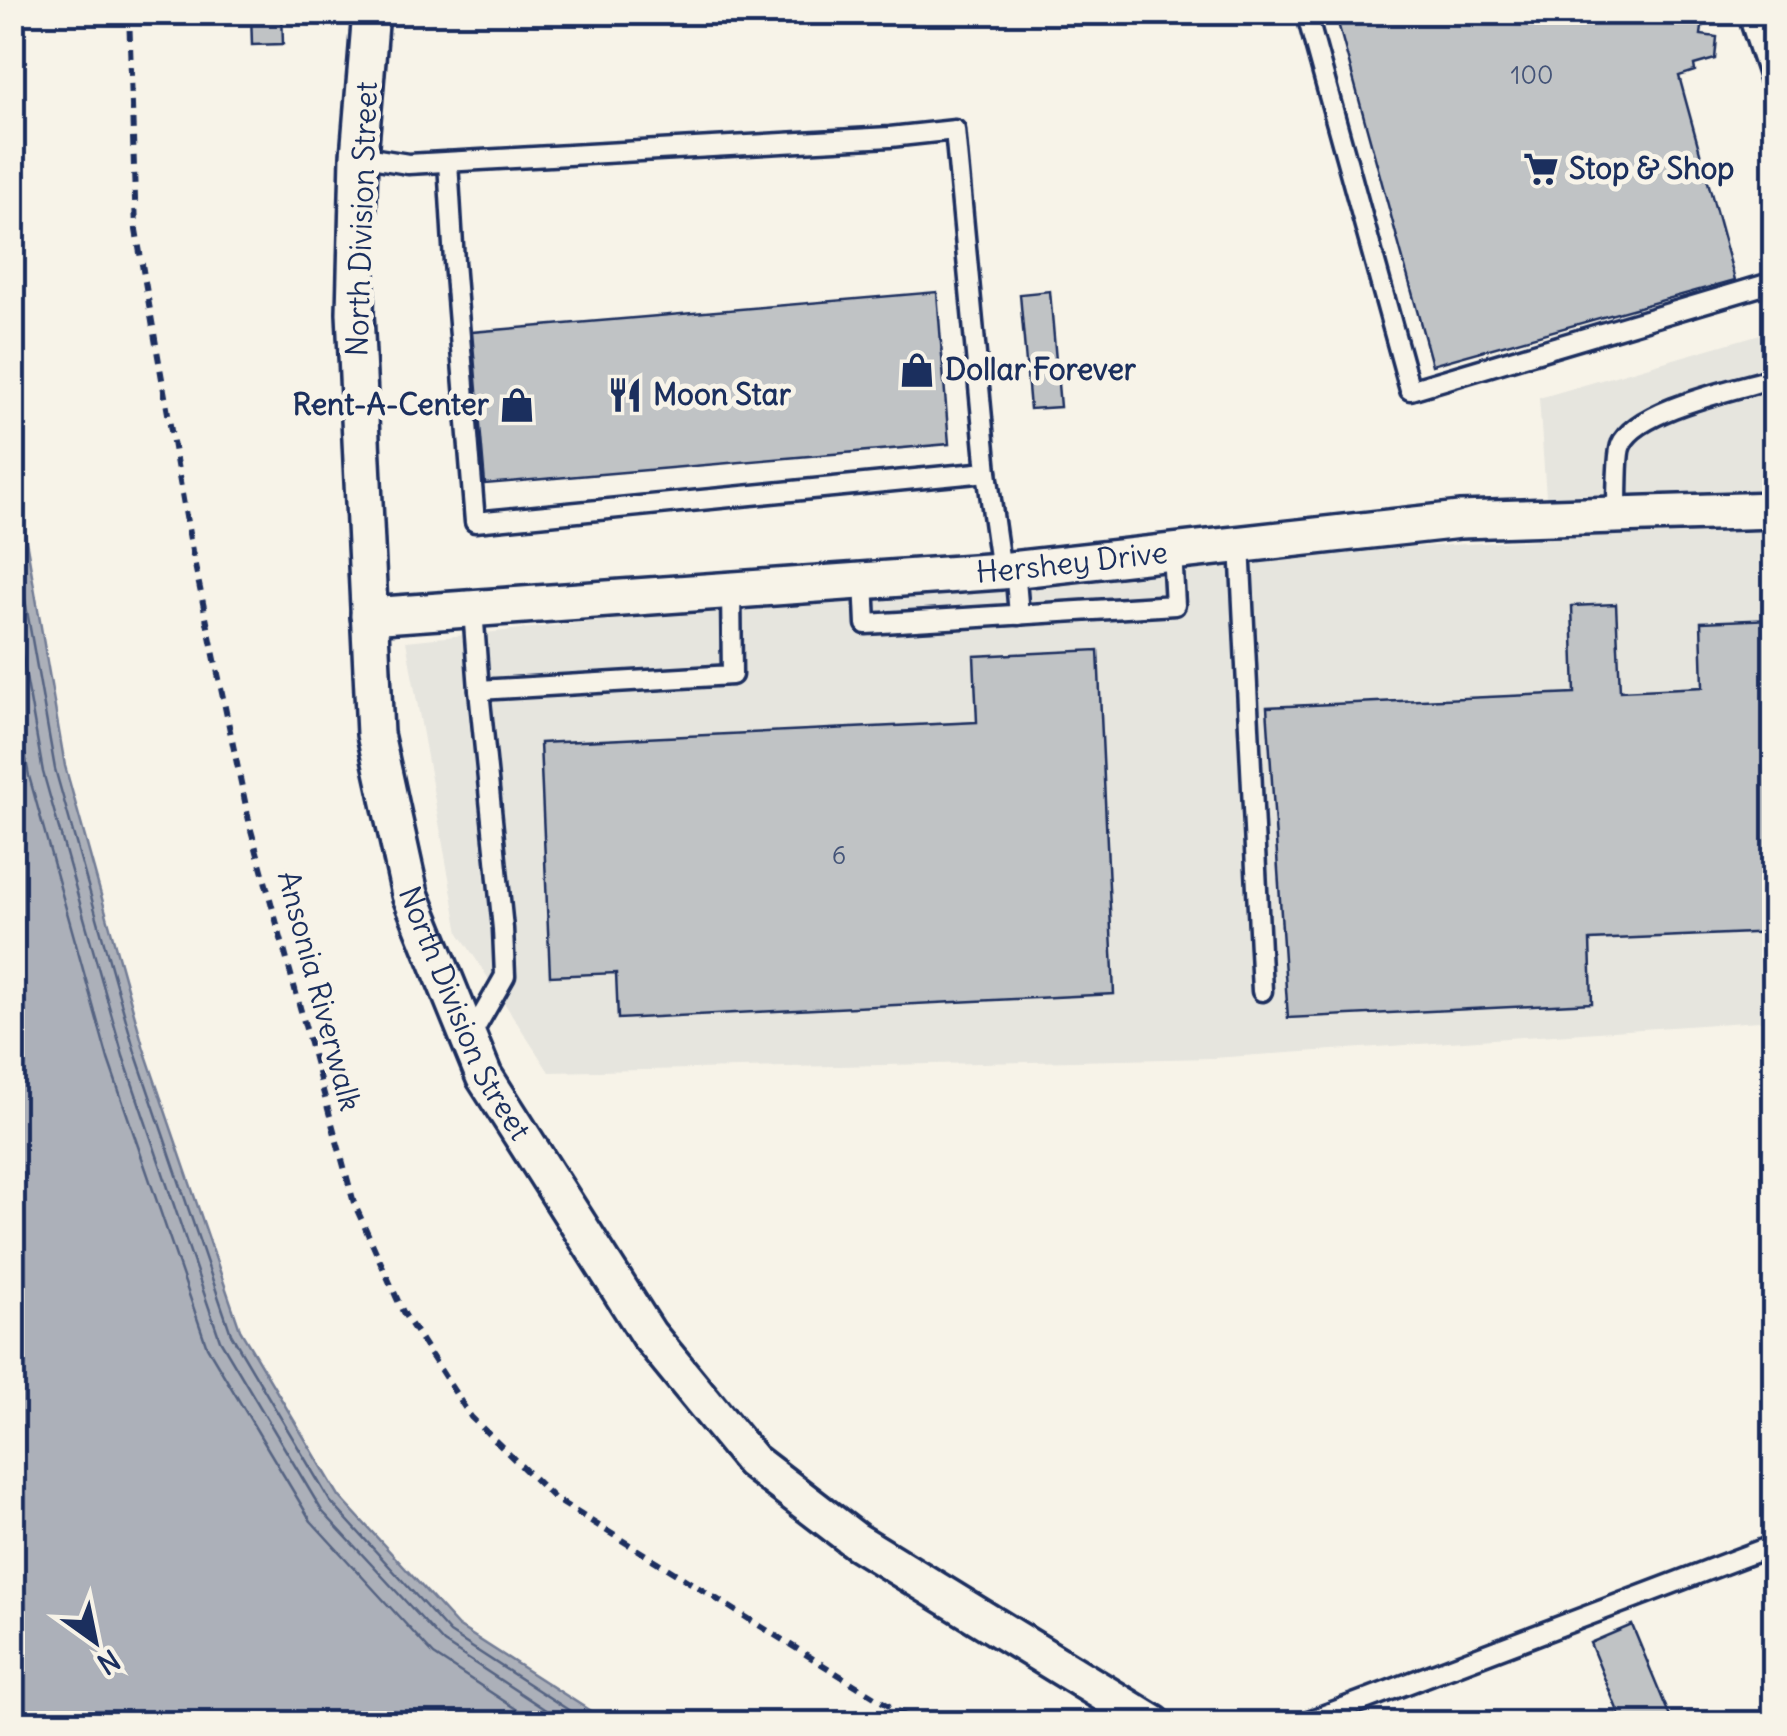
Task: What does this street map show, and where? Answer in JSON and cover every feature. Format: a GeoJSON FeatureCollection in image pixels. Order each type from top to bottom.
{"type":"FeatureCollection","features":[{"type":"Feature","properties":{"kind":"street","name":"North Division Street"},"geometry":{"type":"LineString","coordinates":[[371,12],[359,156],[354,313],[376,734],[410,894],[484,1076],[648,1334],[752,1462],[856,1541],[1154,1724]]}},
{"type":"Feature","properties":{"kind":"street","name":"Hershey Drive"},"geometry":{"type":"LineString","coordinates":[[369,616],[1008,569],[1460,520],[1774,510]]}},
{"type":"Feature","properties":{"kind":"lane"},"geometry":{"type":"LineString","coordinates":[[1306,12],[1410,390],[1774,282]]}},
{"type":"Feature","properties":{"kind":"lane"},"geometry":{"type":"LineString","coordinates":[[1747,12],[1774,93]]}},
{"type":"Feature","properties":{"kind":"lane"},"geometry":{"type":"LineString","coordinates":[[359,156],[408,164],[955,130],[987,472],[1019,615]]}},
{"type":"Feature","properties":{"kind":"lane"},"geometry":{"type":"LineString","coordinates":[[448,162],[475,522],[987,472]]}},
{"type":"Feature","properties":{"kind":"lane"},"geometry":{"type":"LineString","coordinates":[[1617,515],[1620,445],[1641,422],[1664,410],[1774,378]]}},
{"type":"Feature","properties":{"kind":"lane"},"geometry":{"type":"LineString","coordinates":[[1240,544],[1262,991]]}},
{"type":"Feature","properties":{"kind":"lane"},"geometry":{"type":"LineString","coordinates":[[864,580],[866,624],[1174,605],[1172,552]]}},
{"type":"Feature","properties":{"kind":"lane"},"geometry":{"type":"LineString","coordinates":[[480,690],[732,675],[731,590]]}},
{"type":"Feature","properties":{"kind":"lane"},"geometry":{"type":"LineString","coordinates":[[469,1040],[505,976],[474,609]]}},
{"type":"Feature","properties":{"kind":"lane"},"geometry":{"type":"LineString","coordinates":[[1302,1724],[1774,1545]]}},
{"type":"Feature","properties":{"kind":"path","name":"Ansonia Riverwalk"},"geometry":{"type":"LineString","coordinates":[[129,12],[136,230],[192,551],[243,793],[354,1203],[403,1312],[472,1417],[554,1498],[918,1724]]}},
{"type":"Feature","properties":{"kind":"shaded area"},"geometry":{"type":"Polygon","coordinates":[[[1774,330],[1774,1020],[1213,1058],[549,1072],[459,933],[406,641],[1182,561],[1549,539],[1539,398],[1774,330]]]}},
{"type":"Feature","properties":{"kind":"water"},"geometry":{"type":"Polygon","coordinates":[[[12,459],[65,766],[144,1049],[240,1330],[339,1496],[458,1626],[609,1723],[13,1722],[12,459]]]}},
{"type":"Feature","properties":{"kind":"building"},"geometry":{"type":"Polygon","coordinates":[[[251,12],[282,12],[283,44],[252,45],[251,12]]]}},
{"type":"Feature","properties":{"kind":"building","name":"Stop & Shop"},"geometry":{"type":"Polygon","coordinates":[[[1335,12],[1704,12],[1701,35],[1717,37],[1715,59],[1694,65],[1695,71],[1679,76],[1735,280],[1432,365],[1335,12]]]}},
{"type":"Feature","properties":{"kind":"building"},"geometry":{"type":"Polygon","coordinates":[[[1050,291],[1060,407],[1030,409],[1020,294],[1050,291]]]}},
{"type":"Feature","properties":{"kind":"building"},"geometry":{"type":"Polygon","coordinates":[[[937,292],[949,444],[485,484],[472,332],[937,292]]]}},
{"type":"Feature","properties":{"kind":"building"},"geometry":{"type":"Polygon","coordinates":[[[1616,604],[1620,691],[1703,687],[1701,622],[1774,619],[1774,932],[1590,940],[1592,1003],[1288,1018],[1267,707],[1575,693],[1572,606],[1616,604]]]}},
{"type":"Feature","properties":{"kind":"building"},"geometry":{"type":"Polygon","coordinates":[[[1098,650],[1114,994],[618,1019],[616,973],[550,976],[540,743],[977,722],[974,656],[1098,650]]]}},
{"type":"Feature","properties":{"kind":"building"},"geometry":{"type":"Polygon","coordinates":[[[1632,1625],[1673,1724],[1623,1724],[1590,1643],[1632,1625]]]}},
{"type":"Feature","properties":{"kind":"building"},"geometry":{"type":"Polygon","coordinates":[[[1774,1640],[1774,1679],[1761,1645],[1774,1640]]]}},
{"type":"Feature","properties":{"kind":"place","name":"Stop & Shop"},"geometry":{"type":"Point","coordinates":[1541,169]}},
{"type":"Feature","properties":{"kind":"place","name":"Dollar Forever"},"geometry":{"type":"Point","coordinates":[917,370]}},
{"type":"Feature","properties":{"kind":"place","name":"Moon Star"},"geometry":{"type":"Point","coordinates":[625,395]}},
{"type":"Feature","properties":{"kind":"place","name":"Rent-A-Center"},"geometry":{"type":"Point","coordinates":[517,405]}}]}
